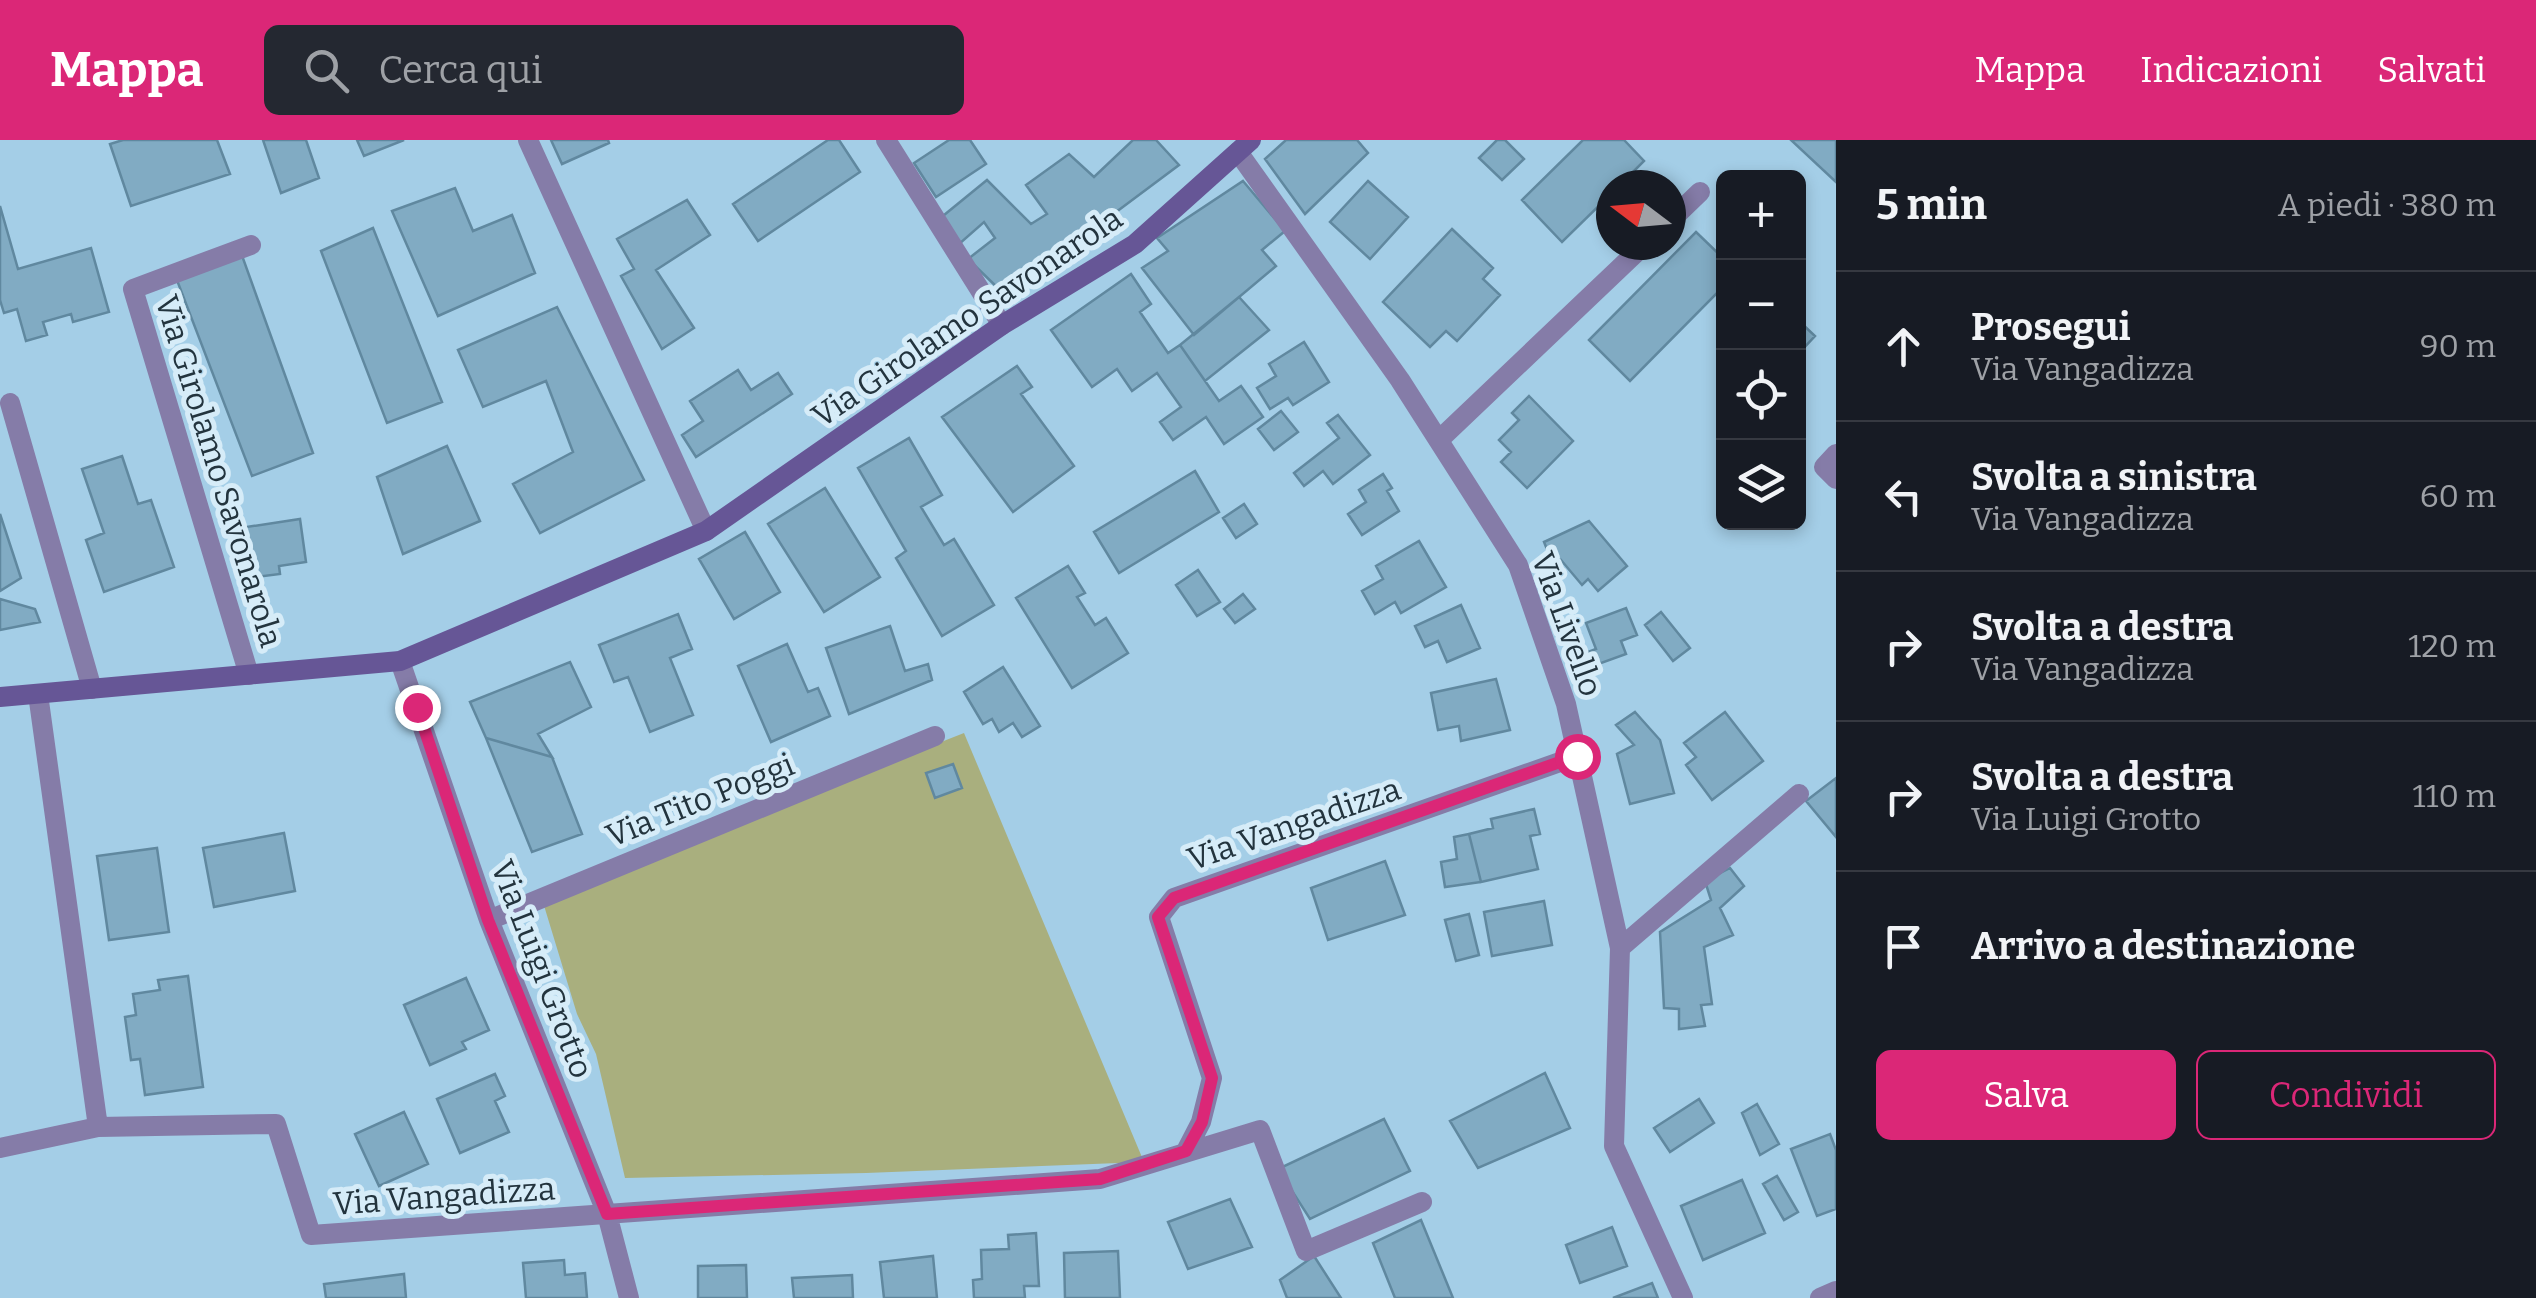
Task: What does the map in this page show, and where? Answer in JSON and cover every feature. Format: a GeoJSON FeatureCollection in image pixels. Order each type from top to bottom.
{"type":"FeatureCollection","features":[{"type":"Feature","properties":{"kind":"street"},"geometry":{"type":"LineString","coordinates":[[528,140],[706,530]]}},
{"type":"Feature","properties":{"kind":"street"},"geometry":{"type":"LineString","coordinates":[[886,140],[1002,325]]}},
{"type":"Feature","properties":{"kind":"street","name":"Via Girolamo Savonarola"},"geometry":{"type":"LineString","coordinates":[[0,697],[400,661],[706,530],[1002,325],[1135,244],[1245,146]]}},
{"type":"Feature","properties":{"kind":"street","name":"Via Livello"},"geometry":{"type":"LineString","coordinates":[[1245,146],[1518,565],[1566,704],[1620,948],[1614,1146],[1683,1298]]}},
{"type":"Feature","properties":{"kind":"street"},"geometry":{"type":"LineString","coordinates":[[1686,206],[1700,192]]}},
{"type":"Feature","properties":{"kind":"street","name":"Via Girolamo Savonarola"},"geometry":{"type":"LineString","coordinates":[[249,676],[133,290],[251,244]]}},
{"type":"Feature","properties":{"kind":"street"},"geometry":{"type":"LineString","coordinates":[[1439,440],[1628,260]]}},
{"type":"Feature","properties":{"kind":"street"},"geometry":{"type":"LineString","coordinates":[[10,403],[92,689]]}},
{"type":"Feature","properties":{"kind":"street"},"geometry":{"type":"LineString","coordinates":[[1836,454],[1824,467],[1836,479]]}},
{"type":"Feature","properties":{"kind":"street","name":"Via Luigi Grotto"},"geometry":{"type":"LineString","coordinates":[[400,661],[488,920],[607,1214],[629,1298]]}},
{"type":"Feature","properties":{"kind":"street"},"geometry":{"type":"LineString","coordinates":[[0,1148],[98,1127],[38,694]]}},
{"type":"Feature","properties":{"kind":"street","name":"Via Tito Poggi"},"geometry":{"type":"LineString","coordinates":[[488,920],[935,736]]}},
{"type":"Feature","properties":{"kind":"street","name":"Via Vangadizza"},"geometry":{"type":"LineString","coordinates":[[1186,1151],[1202,1122],[1212,1078],[1158,917],[1174,898],[1577,756]]}},
{"type":"Feature","properties":{"kind":"street"},"geometry":{"type":"LineString","coordinates":[[1620,948],[1799,794]]}},
{"type":"Feature","properties":{"kind":"street","name":"Via Vangadizza"},"geometry":{"type":"LineString","coordinates":[[98,1127],[276,1124],[311,1235],[1100,1179],[1260,1130],[1306,1250],[1422,1202]]}},
{"type":"Feature","properties":{"kind":"street"},"geometry":{"type":"LineString","coordinates":[[1820,1298],[1836,1292]]}},
{"type":"Feature","properties":{"kind":"green space"},"geometry":{"type":"Polygon","coordinates":[[[964,733],[1144,1162],[625,1178],[596,1054],[577,1014],[542,899],[964,733]]]}},
{"type":"Feature","properties":{"kind":"building"},"geometry":{"type":"Polygon","coordinates":[[[123,140],[217,140],[230,174],[131,206],[110,144],[123,140]]]}},
{"type":"Feature","properties":{"kind":"building"},"geometry":{"type":"Polygon","coordinates":[[[263,140],[306,140],[319,178],[281,193],[263,140]]]}},
{"type":"Feature","properties":{"kind":"building"},"geometry":{"type":"Polygon","coordinates":[[[357,140],[404,140],[364,156],[357,140]]]}},
{"type":"Feature","properties":{"kind":"building"},"geometry":{"type":"Polygon","coordinates":[[[551,140],[608,140],[609,143],[562,164],[551,140]]]}},
{"type":"Feature","properties":{"kind":"building"},"geometry":{"type":"Polygon","coordinates":[[[828,140],[839,140],[860,172],[758,241],[733,204],[828,140]]]}},
{"type":"Feature","properties":{"kind":"building"},"geometry":{"type":"Polygon","coordinates":[[[949,140],[970,140],[986,164],[936,197],[914,163],[949,140]]]}},
{"type":"Feature","properties":{"kind":"building"},"geometry":{"type":"Polygon","coordinates":[[[1133,140],[1156,140],[1179,165],[1005,295],[968,259],[995,238],[984,222],[958,245],[938,220],[987,180],[1031,224],[1047,214],[1026,185],[1069,154],[1094,177],[1133,140]]]}},
{"type":"Feature","properties":{"kind":"building"},"geometry":{"type":"Polygon","coordinates":[[[1286,140],[1357,140],[1368,153],[1305,214],[1265,159],[1286,140]]]}},
{"type":"Feature","properties":{"kind":"building"},"geometry":{"type":"Polygon","coordinates":[[[1497,140],[1505,140],[1524,159],[1502,180],[1479,158],[1497,140]]]}},
{"type":"Feature","properties":{"kind":"building"},"geometry":{"type":"Polygon","coordinates":[[[1583,140],[1624,140],[1644,161],[1635,170],[1596,170],[1596,209],[1562,242],[1522,200],[1583,140]]]}},
{"type":"Feature","properties":{"kind":"building"},"geometry":{"type":"Polygon","coordinates":[[[1791,140],[1836,140],[1836,182],[1791,140]]]}},
{"type":"Feature","properties":{"kind":"building"},"geometry":{"type":"Polygon","coordinates":[[[1243,181],[1285,231],[1262,250],[1276,266],[1194,335],[1142,268],[1168,251],[1157,238],[1243,181]]]}},
{"type":"Feature","properties":{"kind":"building"},"geometry":{"type":"Polygon","coordinates":[[[1368,181],[1408,217],[1370,259],[1330,222],[1368,181]]]}},
{"type":"Feature","properties":{"kind":"building"},"geometry":{"type":"Polygon","coordinates":[[[455,188],[473,231],[512,215],[535,273],[438,316],[392,211],[455,188]]]}},
{"type":"Feature","properties":{"kind":"building"},"geometry":{"type":"Polygon","coordinates":[[[687,200],[710,235],[656,270],[694,328],[662,349],[621,276],[634,269],[617,239],[687,200]]]}},
{"type":"Feature","properties":{"kind":"building"},"geometry":{"type":"Polygon","coordinates":[[[0,206],[18,269],[91,248],[109,312],[73,322],[71,314],[43,322],[47,335],[26,341],[17,309],[4,313],[0,300],[0,206]]]}},
{"type":"Feature","properties":{"kind":"building"},"geometry":{"type":"Polygon","coordinates":[[[373,228],[442,402],[387,423],[321,251],[373,228]]]}},
{"type":"Feature","properties":{"kind":"building"},"geometry":{"type":"Polygon","coordinates":[[[1452,229],[1493,268],[1483,279],[1500,295],[1457,341],[1446,331],[1430,347],[1383,302],[1452,229]]]}},
{"type":"Feature","properties":{"kind":"building"},"geometry":{"type":"Polygon","coordinates":[[[1696,232],[1716,251],[1716,294],[1630,381],[1589,340],[1668,260],[1686,260],[1686,242],[1696,232]]]}},
{"type":"Feature","properties":{"kind":"building"},"geometry":{"type":"Polygon","coordinates":[[[240,250],[313,453],[252,476],[175,275],[240,250]]]}},
{"type":"Feature","properties":{"kind":"building"},"geometry":{"type":"Polygon","coordinates":[[[1131,274],[1151,304],[1140,312],[1168,353],[1180,345],[1219,401],[1241,386],[1263,417],[1224,444],[1206,417],[1173,440],[1160,422],[1181,407],[1157,373],[1132,391],[1117,369],[1092,387],[1051,330],[1131,274]]]}},
{"type":"Feature","properties":{"kind":"building"},"geometry":{"type":"Polygon","coordinates":[[[1239,297],[1269,330],[1205,381],[1180,345],[1239,297]]]}},
{"type":"Feature","properties":{"kind":"building"},"geometry":{"type":"Polygon","coordinates":[[[557,307],[644,480],[540,533],[513,484],[573,452],[546,381],[483,407],[458,350],[557,307]]]}},
{"type":"Feature","properties":{"kind":"building"},"geometry":{"type":"Polygon","coordinates":[[[1806,328],[1815,336],[1806,346],[1806,328]]]}},
{"type":"Feature","properties":{"kind":"building"},"geometry":{"type":"Polygon","coordinates":[[[1304,342],[1329,382],[1293,405],[1288,398],[1270,409],[1257,388],[1276,376],[1269,364],[1304,342]]]}},
{"type":"Feature","properties":{"kind":"building"},"geometry":{"type":"Polygon","coordinates":[[[1017,366],[1032,387],[1021,394],[1074,466],[1013,512],[942,417],[1017,366]]]}},
{"type":"Feature","properties":{"kind":"building"},"geometry":{"type":"Polygon","coordinates":[[[738,370],[751,390],[778,373],[792,394],[696,457],[682,435],[703,421],[690,401],[738,370]]]}},
{"type":"Feature","properties":{"kind":"building"},"geometry":{"type":"Polygon","coordinates":[[[1529,396],[1573,441],[1527,488],[1501,462],[1511,452],[1499,440],[1519,420],[1512,413],[1529,396]]]}},
{"type":"Feature","properties":{"kind":"building"},"geometry":{"type":"Polygon","coordinates":[[[1281,411],[1298,432],[1274,450],[1258,429],[1281,411]]]}},
{"type":"Feature","properties":{"kind":"building"},"geometry":{"type":"Polygon","coordinates":[[[1338,415],[1370,455],[1333,484],[1323,471],[1304,486],[1294,473],[1339,438],[1327,423],[1338,415]]]}},
{"type":"Feature","properties":{"kind":"building"},"geometry":{"type":"Polygon","coordinates":[[[909,438],[942,495],[921,507],[944,545],[954,539],[994,605],[942,636],[896,558],[906,551],[858,468],[909,438]]]}},
{"type":"Feature","properties":{"kind":"building"},"geometry":{"type":"Polygon","coordinates":[[[447,446],[480,521],[403,554],[377,477],[447,446]]]}},
{"type":"Feature","properties":{"kind":"building"},"geometry":{"type":"Polygon","coordinates":[[[122,456],[138,504],[151,500],[174,567],[104,592],[86,540],[104,533],[82,469],[122,456]]]}},
{"type":"Feature","properties":{"kind":"building"},"geometry":{"type":"Polygon","coordinates":[[[1195,471],[1219,512],[1119,573],[1094,532],[1195,471]]]}},
{"type":"Feature","properties":{"kind":"building"},"geometry":{"type":"Polygon","coordinates":[[[1383,474],[1392,488],[1387,491],[1399,511],[1362,535],[1348,514],[1366,502],[1359,490],[1383,474]]]}},
{"type":"Feature","properties":{"kind":"building"},"geometry":{"type":"Polygon","coordinates":[[[825,488],[880,577],[824,612],[768,524],[825,488]]]}},
{"type":"Feature","properties":{"kind":"building"},"geometry":{"type":"Polygon","coordinates":[[[1244,504],[1257,524],[1236,538],[1223,518],[1244,504]]]}},
{"type":"Feature","properties":{"kind":"building"},"geometry":{"type":"Polygon","coordinates":[[[0,514],[21,578],[0,591],[0,514]]]}},
{"type":"Feature","properties":{"kind":"building"},"geometry":{"type":"Polygon","coordinates":[[[300,519],[306,562],[279,566],[280,574],[247,578],[240,528],[300,519]]]}},
{"type":"Feature","properties":{"kind":"building"},"geometry":{"type":"Polygon","coordinates":[[[1589,521],[1627,566],[1598,591],[1588,579],[1582,585],[1561,560],[1554,567],[1544,542],[1589,521]]]}},
{"type":"Feature","properties":{"kind":"building"},"geometry":{"type":"Polygon","coordinates":[[[745,532],[780,592],[734,619],[699,559],[745,532]]]}},
{"type":"Feature","properties":{"kind":"building"},"geometry":{"type":"Polygon","coordinates":[[[1419,541],[1446,587],[1401,613],[1395,602],[1375,614],[1362,591],[1383,579],[1376,566],[1419,541]]]}},
{"type":"Feature","properties":{"kind":"building"},"geometry":{"type":"Polygon","coordinates":[[[1068,566],[1085,593],[1077,597],[1095,625],[1106,618],[1128,653],[1072,688],[1016,598],[1068,566]]]}},
{"type":"Feature","properties":{"kind":"building"},"geometry":{"type":"Polygon","coordinates":[[[1198,570],[1220,602],[1197,616],[1176,585],[1198,570]]]}},
{"type":"Feature","properties":{"kind":"building"},"geometry":{"type":"Polygon","coordinates":[[[1243,594],[1255,609],[1235,623],[1224,609],[1243,594]]]}},
{"type":"Feature","properties":{"kind":"building"},"geometry":{"type":"Polygon","coordinates":[[[0,599],[35,609],[40,622],[0,630],[0,599]]]}},
{"type":"Feature","properties":{"kind":"building"},"geometry":{"type":"Polygon","coordinates":[[[1461,605],[1480,648],[1447,662],[1438,641],[1425,647],[1415,626],[1461,605]]]}},
{"type":"Feature","properties":{"kind":"building"},"geometry":{"type":"Polygon","coordinates":[[[1626,608],[1637,635],[1621,641],[1626,654],[1593,666],[1588,652],[1596,649],[1586,623],[1626,608]]]}},
{"type":"Feature","properties":{"kind":"building"},"geometry":{"type":"Polygon","coordinates":[[[1661,612],[1690,648],[1673,661],[1645,625],[1661,612]]]}},
{"type":"Feature","properties":{"kind":"building"},"geometry":{"type":"Polygon","coordinates":[[[678,614],[692,649],[670,658],[693,715],[650,732],[628,677],[614,682],[599,645],[678,614]]]}},
{"type":"Feature","properties":{"kind":"building"},"geometry":{"type":"Polygon","coordinates":[[[890,626],[905,671],[928,664],[932,680],[849,714],[826,648],[890,626]]]}},
{"type":"Feature","properties":{"kind":"building"},"geometry":{"type":"Polygon","coordinates":[[[787,644],[808,692],[818,688],[830,716],[771,742],[738,666],[787,644]]]}},
{"type":"Feature","properties":{"kind":"building"},"geometry":{"type":"Polygon","coordinates":[[[570,662],[591,707],[538,734],[552,757],[486,738],[470,702],[570,662]]]}},
{"type":"Feature","properties":{"kind":"building"},"geometry":{"type":"Polygon","coordinates":[[[1003,667],[1040,726],[1022,737],[1013,723],[999,732],[992,719],[983,724],[964,692],[1003,667]]]}},
{"type":"Feature","properties":{"kind":"building"},"geometry":{"type":"Polygon","coordinates":[[[1496,679],[1510,730],[1461,741],[1459,726],[1438,730],[1431,693],[1496,679]]]}},
{"type":"Feature","properties":{"kind":"building"},"geometry":{"type":"Polygon","coordinates":[[[1635,712],[1660,740],[1674,793],[1630,804],[1617,754],[1634,745],[1616,725],[1635,712]]]}},
{"type":"Feature","properties":{"kind":"building"},"geometry":{"type":"Polygon","coordinates":[[[1725,712],[1763,761],[1712,800],[1686,765],[1696,757],[1684,743],[1725,712]]]}},
{"type":"Feature","properties":{"kind":"building"},"geometry":{"type":"Polygon","coordinates":[[[486,738],[552,757],[582,834],[532,852],[486,738]]]}},
{"type":"Feature","properties":{"kind":"building"},"geometry":{"type":"Polygon","coordinates":[[[953,764],[962,788],[935,798],[926,773],[953,764]]]}},
{"type":"Feature","properties":{"kind":"building"},"geometry":{"type":"Polygon","coordinates":[[[1836,778],[1836,837],[1806,801],[1836,778]]]}},
{"type":"Feature","properties":{"kind":"building"},"geometry":{"type":"Polygon","coordinates":[[[1534,809],[1540,834],[1530,836],[1538,869],[1481,882],[1469,834],[1493,828],[1491,819],[1534,809]]]}},
{"type":"Feature","properties":{"kind":"building"},"geometry":{"type":"Polygon","coordinates":[[[284,833],[295,891],[214,907],[203,848],[284,833]]]}},
{"type":"Feature","properties":{"kind":"building"},"geometry":{"type":"Polygon","coordinates":[[[1469,834],[1481,882],[1445,887],[1441,862],[1457,859],[1454,837],[1469,834]]]}},
{"type":"Feature","properties":{"kind":"building"},"geometry":{"type":"Polygon","coordinates":[[[157,848],[169,932],[109,940],[97,856],[157,848]]]}},
{"type":"Feature","properties":{"kind":"building"},"geometry":{"type":"Polygon","coordinates":[[[1385,861],[1405,915],[1328,940],[1311,888],[1385,861]]]}},
{"type":"Feature","properties":{"kind":"building"},"geometry":{"type":"Polygon","coordinates":[[[1730,868],[1744,886],[1720,908],[1733,935],[1704,947],[1712,1004],[1701,1005],[1705,1026],[1679,1029],[1679,1009],[1664,1008],[1660,932],[1711,900],[1705,881],[1730,868]]]}},
{"type":"Feature","properties":{"kind":"building"},"geometry":{"type":"Polygon","coordinates":[[[1544,901],[1552,945],[1492,956],[1484,912],[1544,901]]]}},
{"type":"Feature","properties":{"kind":"building"},"geometry":{"type":"Polygon","coordinates":[[[1469,914],[1479,955],[1456,961],[1445,920],[1469,914]]]}},
{"type":"Feature","properties":{"kind":"building"},"geometry":{"type":"Polygon","coordinates":[[[188,976],[203,1087],[145,1095],[140,1059],[131,1060],[125,1017],[136,1015],[133,994],[160,990],[158,980],[188,976]]]}},
{"type":"Feature","properties":{"kind":"building"},"geometry":{"type":"Polygon","coordinates":[[[466,978],[489,1030],[462,1042],[466,1049],[430,1065],[404,1005],[466,978]]]}},
{"type":"Feature","properties":{"kind":"building"},"geometry":{"type":"Polygon","coordinates":[[[1545,1073],[1570,1128],[1478,1168],[1450,1121],[1545,1073]]]}},
{"type":"Feature","properties":{"kind":"building"},"geometry":{"type":"Polygon","coordinates":[[[495,1074],[505,1096],[495,1101],[509,1132],[460,1153],[437,1099],[495,1074]]]}},
{"type":"Feature","properties":{"kind":"building"},"geometry":{"type":"Polygon","coordinates":[[[1699,1099],[1714,1123],[1670,1152],[1654,1128],[1699,1099]]]}},
{"type":"Feature","properties":{"kind":"building"},"geometry":{"type":"Polygon","coordinates":[[[1757,1104],[1779,1144],[1760,1155],[1742,1113],[1757,1104]]]}},
{"type":"Feature","properties":{"kind":"building"},"geometry":{"type":"Polygon","coordinates":[[[404,1112],[428,1164],[379,1186],[355,1134],[404,1112]]]}},
{"type":"Feature","properties":{"kind":"building"},"geometry":{"type":"Polygon","coordinates":[[[1384,1119],[1410,1171],[1310,1219],[1278,1169],[1384,1119]]]}},
{"type":"Feature","properties":{"kind":"building"},"geometry":{"type":"Polygon","coordinates":[[[1830,1134],[1836,1150],[1836,1209],[1817,1216],[1791,1149],[1830,1134]]]}},
{"type":"Feature","properties":{"kind":"building"},"geometry":{"type":"Polygon","coordinates":[[[1777,1176],[1798,1212],[1784,1220],[1763,1184],[1777,1176]]]}},
{"type":"Feature","properties":{"kind":"building"},"geometry":{"type":"Polygon","coordinates":[[[1742,1180],[1765,1233],[1703,1260],[1681,1206],[1742,1180]]]}},
{"type":"Feature","properties":{"kind":"building"},"geometry":{"type":"Polygon","coordinates":[[[1230,1199],[1252,1247],[1188,1269],[1168,1222],[1230,1199]]]}},
{"type":"Feature","properties":{"kind":"building"},"geometry":{"type":"Polygon","coordinates":[[[1421,1220],[1453,1298],[1395,1298],[1373,1243],[1421,1220]]]}},
{"type":"Feature","properties":{"kind":"building"},"geometry":{"type":"Polygon","coordinates":[[[1612,1227],[1627,1266],[1580,1283],[1566,1245],[1612,1227]]]}},
{"type":"Feature","properties":{"kind":"building"},"geometry":{"type":"Polygon","coordinates":[[[1036,1233],[1039,1286],[1024,1286],[1025,1298],[974,1298],[973,1280],[982,1279],[981,1250],[1009,1249],[1008,1235],[1036,1233]]]}},
{"type":"Feature","properties":{"kind":"building"},"geometry":{"type":"Polygon","coordinates":[[[1118,1251],[1120,1298],[1065,1298],[1064,1253],[1118,1251]]]}},
{"type":"Feature","properties":{"kind":"building"},"geometry":{"type":"Polygon","coordinates":[[[933,1256],[937,1298],[884,1298],[880,1262],[933,1256]]]}},
{"type":"Feature","properties":{"kind":"building"},"geometry":{"type":"Polygon","coordinates":[[[1314,1256],[1341,1298],[1287,1298],[1280,1280],[1314,1256]]]}},
{"type":"Feature","properties":{"kind":"building"},"geometry":{"type":"Polygon","coordinates":[[[564,1260],[565,1275],[585,1273],[587,1298],[526,1298],[523,1263],[564,1260]]]}},
{"type":"Feature","properties":{"kind":"building"},"geometry":{"type":"Polygon","coordinates":[[[746,1265],[747,1298],[698,1298],[698,1266],[746,1265]]]}},
{"type":"Feature","properties":{"kind":"building"},"geometry":{"type":"Polygon","coordinates":[[[404,1274],[406,1298],[326,1298],[324,1284],[404,1274]]]}},
{"type":"Feature","properties":{"kind":"building"},"geometry":{"type":"Polygon","coordinates":[[[852,1275],[853,1298],[794,1298],[792,1278],[852,1275]]]}},
{"type":"Feature","properties":{"kind":"building"},"geometry":{"type":"Polygon","coordinates":[[[1652,1283],[1658,1298],[1613,1298],[1652,1283]]]}},
{"type":"Feature","properties":{"kind":"route"},"geometry":{"type":"LineString","coordinates":[[417,707],[488,920],[607,1214],[1100,1179],[1186,1151],[1202,1122],[1212,1078],[1158,917],[1174,898],[1577,756]]}}]}
